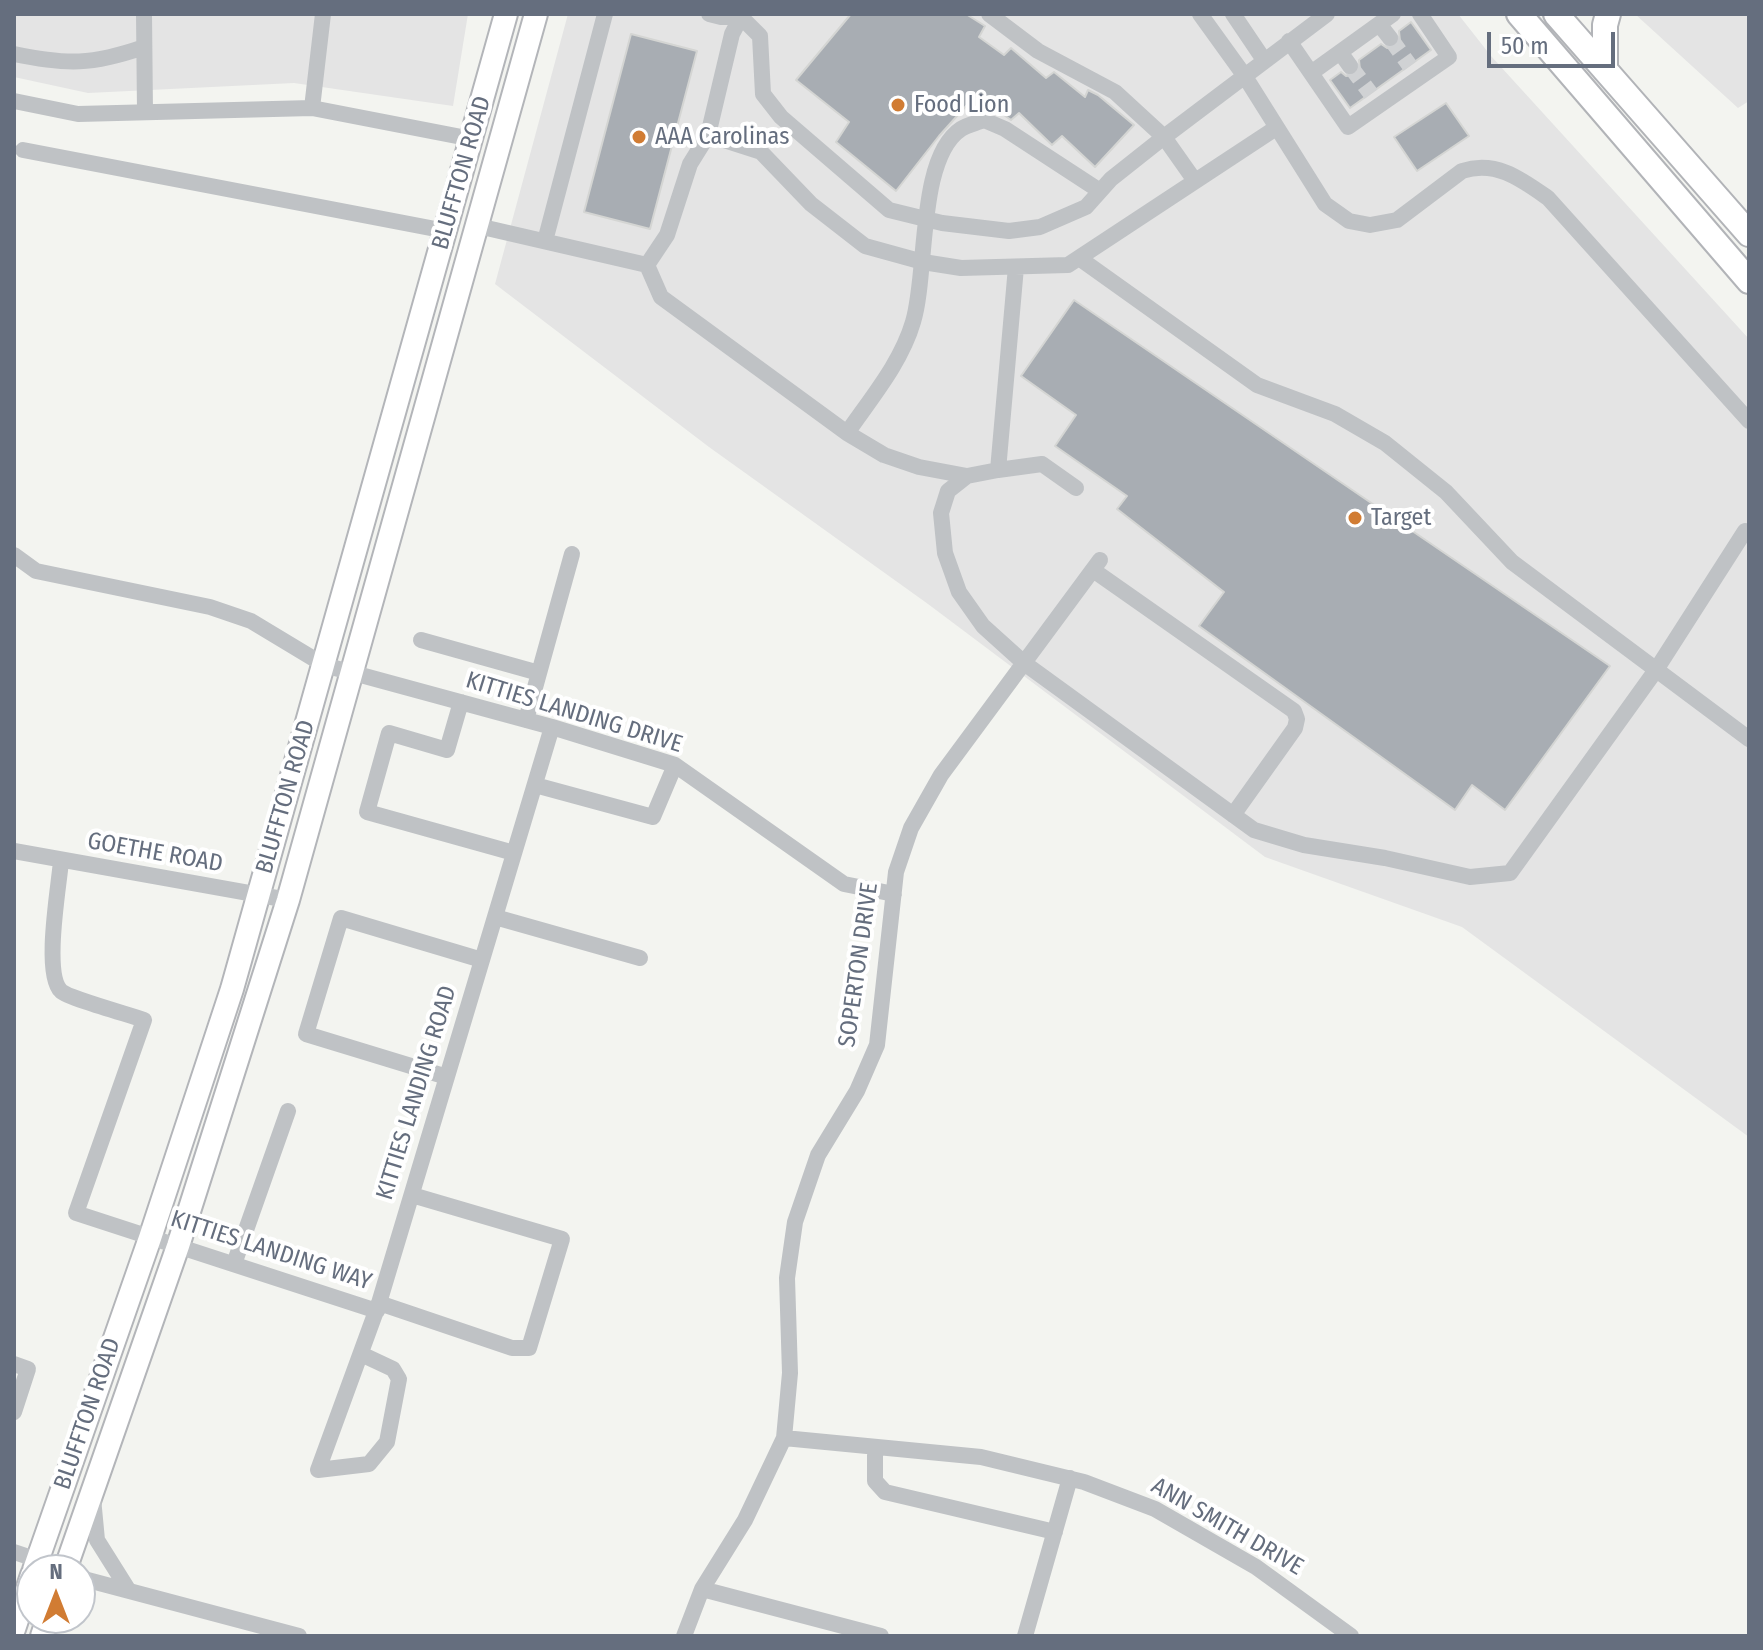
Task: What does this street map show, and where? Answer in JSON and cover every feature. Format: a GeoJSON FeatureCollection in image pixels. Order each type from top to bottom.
{"type":"FeatureCollection","features":[{"type":"Feature","properties":{"kind":"highway"},"geometry":{"type":"LineString","coordinates":[[1519,14],[1749,281]]}},
{"type":"Feature","properties":{"kind":"highway"},"geometry":{"type":"LineString","coordinates":[[1556,14],[1749,234]]}},
{"type":"Feature","properties":{"kind":"highway"},"geometry":{"type":"LineString","coordinates":[[1605,70],[1605,25],[1608,14]]}},
{"type":"Feature","properties":{"kind":"main road","name":"BLUFFTON ROAD"},"geometry":{"type":"LineString","coordinates":[[39,1554],[208,1065],[324,665],[506,14]]}},
{"type":"Feature","properties":{"kind":"main road","name":"BLUFFTON ROAD"},"geometry":{"type":"LineString","coordinates":[[75,1554],[92,1491],[178,1246],[288,900],[536,14]]}},
{"type":"Feature","properties":{"kind":"street"},"geometry":{"type":"LineString","coordinates":[[144,14],[145,112]]}},
{"type":"Feature","properties":{"kind":"street"},"geometry":{"type":"LineString","coordinates":[[312,108],[323,14]]}},
{"type":"Feature","properties":{"kind":"street"},"geometry":{"type":"LineString","coordinates":[[545,241],[605,14]]}},
{"type":"Feature","properties":{"kind":"street"},"geometry":{"type":"LineString","coordinates":[[709,14],[741,16],[760,36],[763,94],[781,117],[889,210],[926,219],[1009,231],[1040,227],[1086,207],[1100,191],[1164,137],[1327,14]]}},
{"type":"Feature","properties":{"kind":"street"},"geometry":{"type":"LineString","coordinates":[[989,14],[1038,51],[1115,92],[1164,137],[1195,181]]}},
{"type":"Feature","properties":{"kind":"street"},"geometry":{"type":"LineString","coordinates":[[1200,14],[1244,75],[1325,204],[1349,221],[1370,225],[1397,220],[1462,171],[1474,167],[1493,167],[1519,177],[1548,198],[1749,421]]}},
{"type":"Feature","properties":{"kind":"street"},"geometry":{"type":"LineString","coordinates":[[1233,14],[1264,60]]}},
{"type":"Feature","properties":{"kind":"street"},"geometry":{"type":"LineString","coordinates":[[1289,41],[1348,127],[1375,100],[1415,72],[1449,57],[1420,14]]}},
{"type":"Feature","properties":{"kind":"street"},"geometry":{"type":"LineString","coordinates":[[647,265],[667,235],[690,164],[708,135],[732,34],[741,16]]}},
{"type":"Feature","properties":{"kind":"street"},"geometry":{"type":"LineString","coordinates":[[1311,73],[1345,59],[1386,19]]}},
{"type":"Feature","properties":{"kind":"street"},"geometry":{"type":"LineString","coordinates":[[1386,19],[1390,38]]}},
{"type":"Feature","properties":{"kind":"street"},"geometry":{"type":"LineString","coordinates":[[14,54],[59,63],[110,59],[144,47]]}},
{"type":"Feature","properties":{"kind":"street"},"geometry":{"type":"LineString","coordinates":[[14,101],[78,114],[312,108],[472,139]]}},
{"type":"Feature","properties":{"kind":"street"},"geometry":{"type":"LineString","coordinates":[[847,433],[903,350],[914,320],[926,219],[940,154],[960,129],[984,120],[1005,129],[1100,191]]}},
{"type":"Feature","properties":{"kind":"street"},"geometry":{"type":"LineString","coordinates":[[708,135],[761,152],[811,204],[865,246],[923,262],[961,268],[1068,265],[1276,128]]}},
{"type":"Feature","properties":{"kind":"street"},"geometry":{"type":"LineString","coordinates":[[23,150],[446,231]]}},
{"type":"Feature","properties":{"kind":"street"},"geometry":{"type":"LineString","coordinates":[[478,226],[647,265]]}},
{"type":"Feature","properties":{"kind":"street"},"geometry":{"type":"LineString","coordinates":[[1079,258],[1257,385],[1335,414],[1385,443],[1446,492],[1512,562],[1749,739]]}},
{"type":"Feature","properties":{"kind":"street"},"geometry":{"type":"LineString","coordinates":[[647,265],[661,297],[847,433],[884,455],[919,467],[967,476],[1042,464],[1076,488]]}},
{"type":"Feature","properties":{"kind":"street"},"geometry":{"type":"LineString","coordinates":[[998,470],[1016,267]]}},
{"type":"Feature","properties":{"kind":"street"},"geometry":{"type":"LineString","coordinates":[[967,476],[948,491],[941,513],[945,553],[959,592],[983,626],[1024,663],[1254,830],[1304,845],[1385,858],[1470,877],[1510,873],[1656,670],[1748,527]]}},
{"type":"Feature","properties":{"kind":"street"},"geometry":{"type":"LineString","coordinates":[[526,720],[572,554]]}},
{"type":"Feature","properties":{"kind":"street","name":"KITTIES LANDING DRIVE"},"geometry":{"type":"LineString","coordinates":[[14,555],[36,571],[210,607],[251,621],[324,665],[552,727],[675,765],[844,884],[894,894]]}},
{"type":"Feature","properties":{"kind":"street","name":"SOPERTON DRIVE"},"geometry":{"type":"LineString","coordinates":[[684,1636],[702,1589],[745,1520],[784,1438],[790,1373],[787,1278],[795,1222],[818,1155],[857,1091],[877,1045],[896,872],[911,828],[941,775],[1096,565],[1294,711],[1297,719],[1295,728],[1233,815]]}},
{"type":"Feature","properties":{"kind":"street"},"geometry":{"type":"LineString","coordinates":[[421,640],[539,673]]}},
{"type":"Feature","properties":{"kind":"street"},"geometry":{"type":"LineString","coordinates":[[461,702],[447,750],[389,733],[367,812],[514,853]]}},
{"type":"Feature","properties":{"kind":"street","name":"KITTIES LANDING ROAD"},"geometry":{"type":"LineString","coordinates":[[361,1354],[393,1369],[399,1379],[387,1442],[369,1464],[318,1470],[378,1307],[552,727]]}},
{"type":"Feature","properties":{"kind":"street"},"geometry":{"type":"LineString","coordinates":[[535,785],[653,817],[675,765]]}},
{"type":"Feature","properties":{"kind":"street","name":"GOETHE ROAD"},"geometry":{"type":"LineString","coordinates":[[14,851],[288,900]]}},
{"type":"Feature","properties":{"kind":"street","name":"KITTIES LANDING WAY"},"geometry":{"type":"LineString","coordinates":[[61,861],[53,979],[62,992],[144,1020],[76,1213],[512,1348],[529,1348],[562,1239],[412,1195]]}},
{"type":"Feature","properties":{"kind":"street"},"geometry":{"type":"LineString","coordinates":[[495,917],[640,958]]}},
{"type":"Feature","properties":{"kind":"street"},"geometry":{"type":"LineString","coordinates":[[447,1077],[306,1034],[332,947],[341,918],[482,960]]}},
{"type":"Feature","properties":{"kind":"street"},"geometry":{"type":"LineString","coordinates":[[234,1264],[288,1111]]}},
{"type":"Feature","properties":{"kind":"street"},"geometry":{"type":"LineString","coordinates":[[14,1364],[28,1369],[14,1412]]}},
{"type":"Feature","properties":{"kind":"street","name":"ANN SMITH DRIVE"},"geometry":{"type":"LineString","coordinates":[[784,1438],[981,1457],[1070,1478],[1155,1509],[1256,1567],[1351,1636]]}},
{"type":"Feature","properties":{"kind":"street"},"geometry":{"type":"LineString","coordinates":[[875,1447],[875,1481],[885,1492],[1055,1532]]}},
{"type":"Feature","properties":{"kind":"street"},"geometry":{"type":"LineString","coordinates":[[1025,1636],[1070,1478]]}},
{"type":"Feature","properties":{"kind":"street"},"geometry":{"type":"LineString","coordinates":[[92,1491],[97,1540],[129,1591]]}},
{"type":"Feature","properties":{"kind":"street"},"geometry":{"type":"LineString","coordinates":[[96,1582],[299,1636]]}},
{"type":"Feature","properties":{"kind":"street"},"geometry":{"type":"LineString","coordinates":[[702,1589],[881,1636]]}},
{"type":"Feature","properties":{"kind":"shaded area"},"geometry":{"type":"Polygon","coordinates":[[[14,14],[468,14],[453,106],[294,83],[88,93],[14,77],[14,14]]]}},
{"type":"Feature","properties":{"kind":"shaded area"},"geometry":{"type":"Polygon","coordinates":[[[568,14],[1458,14],[1491,56],[1749,339],[1749,1137],[1462,927],[1265,857],[928,604],[709,447],[495,284],[568,14]]]}},
{"type":"Feature","properties":{"kind":"shaded area"},"geometry":{"type":"Polygon","coordinates":[[[1635,14],[1749,14],[1749,101],[1738,108],[1635,14]]]}},
{"type":"Feature","properties":{"kind":"building","name":"Food Lion"},"geometry":{"type":"Polygon","coordinates":[[[851,14],[966,14],[985,26],[979,37],[1004,55],[1011,48],[1046,78],[1054,72],[1085,97],[1088,90],[1098,95],[1134,125],[1095,167],[1062,136],[1052,145],[1019,113],[1011,120],[976,95],[896,191],[836,142],[849,122],[796,80],[851,14]]]}},
{"type":"Feature","properties":{"kind":"building"},"geometry":{"type":"Polygon","coordinates":[[[1411,22],[1431,50],[1350,108],[1330,80],[1341,72],[1346,76],[1356,75],[1360,70],[1359,60],[1381,44],[1387,48],[1396,47],[1400,41],[1399,31],[1411,22]]]}},
{"type":"Feature","properties":{"kind":"building"},"geometry":{"type":"Polygon","coordinates":[[[631,34],[697,51],[650,229],[584,212],[631,34]]]}},
{"type":"Feature","properties":{"kind":"building"},"geometry":{"type":"Polygon","coordinates":[[[1446,103],[1469,136],[1417,171],[1394,137],[1446,103]]]}},
{"type":"Feature","properties":{"kind":"building"},"geometry":{"type":"Polygon","coordinates":[[[1074,300],[1610,666],[1505,810],[1472,785],[1455,810],[1199,626],[1224,592],[1117,509],[1127,496],[1055,446],[1076,415],[1021,376],[1074,300]]]}},
{"type":"Feature","properties":{"kind":"tunnel"},"geometry":{"type":"LineString","coordinates":[[1390,38],[1410,66]]}},
{"type":"Feature","properties":{"kind":"tunnel"},"geometry":{"type":"LineString","coordinates":[[1350,66],[1371,94]]}},
{"type":"Feature","properties":{"kind":"place","name":"Food Lion"},"geometry":{"type":"Point","coordinates":[898,105]}},
{"type":"Feature","properties":{"kind":"place","name":"AAA Carolinas"},"geometry":{"type":"Point","coordinates":[639,137]}},
{"type":"Feature","properties":{"kind":"place","name":"Target"},"geometry":{"type":"Point","coordinates":[1355,518]}}]}
